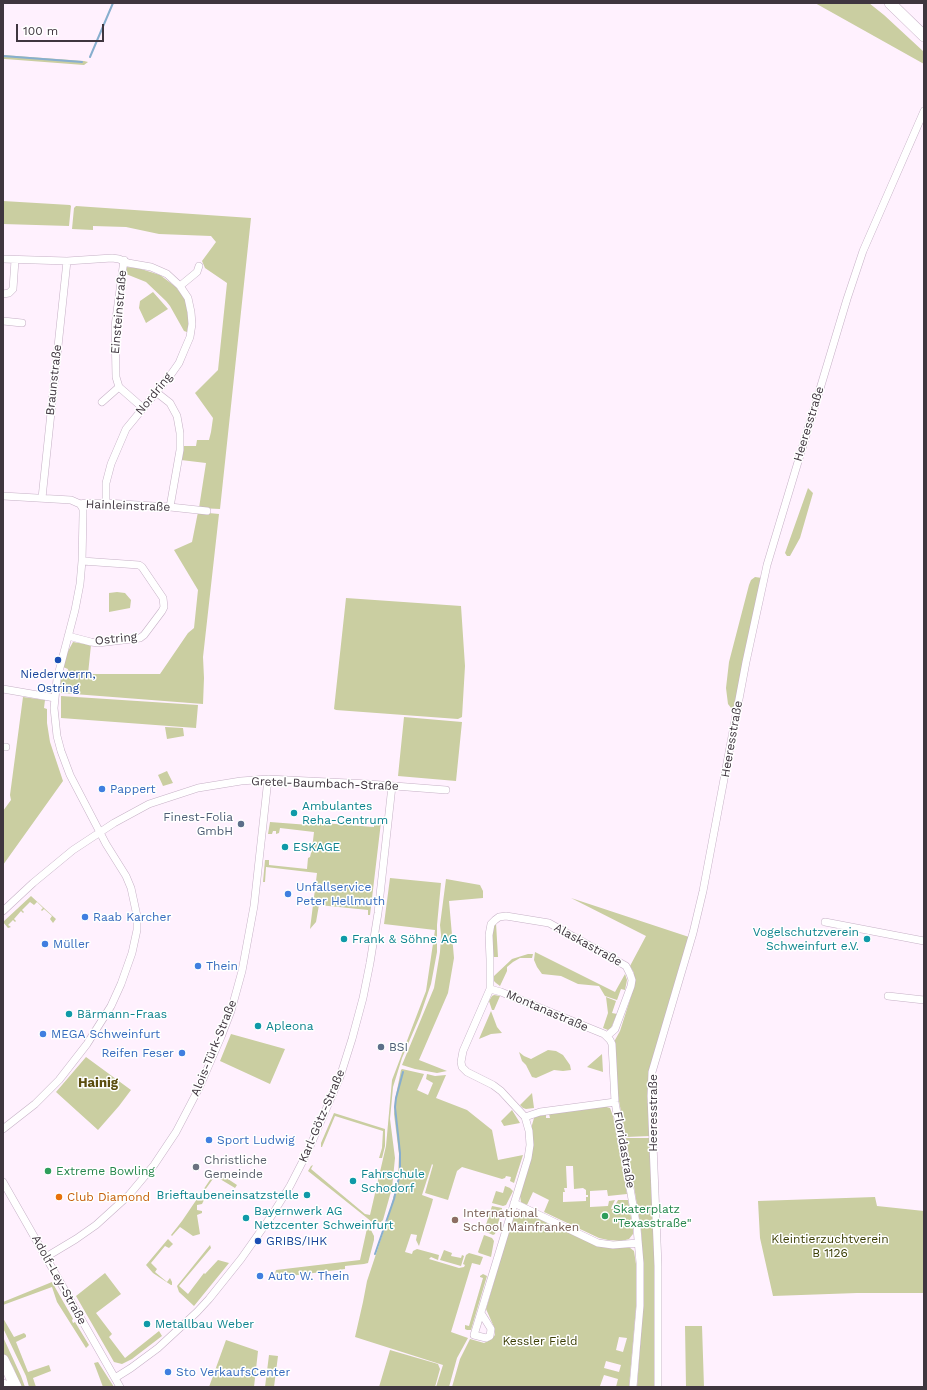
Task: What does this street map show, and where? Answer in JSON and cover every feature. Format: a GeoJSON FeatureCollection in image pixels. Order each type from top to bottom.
{"type":"FeatureCollection","features":[{"type":"Feature","properties":{"kind":"main road"},"geometry":{"type":"LineString","coordinates":[[890,3],[924,36]]}},
{"type":"Feature","properties":{"kind":"main road"},"geometry":{"type":"LineString","coordinates":[[3,1360],[16,1387]]}},
{"type":"Feature","properties":{"kind":"street","name":"Heeresstraße"},"geometry":{"type":"LineString","coordinates":[[658,1387],[658,1266],[651,1096],[651,1084],[655,1060],[693,933],[703,891],[746,662],[767,565],[863,250],[924,111]]}},
{"type":"Feature","properties":{"kind":"street","name":"Nordring"},"geometry":{"type":"LineString","coordinates":[[3,259],[67,261],[112,258],[124,260],[128,263],[151,267],[166,274],[180,286],[188,298],[192,324],[190,337],[178,363],[126,429],[114,454],[106,483],[106,503]]}},
{"type":"Feature","properties":{"kind":"street"},"geometry":{"type":"LineString","coordinates":[[3,294],[9,293],[13,289],[15,260]]}},
{"type":"Feature","properties":{"kind":"street","name":"Einsteinstraße"},"geometry":{"type":"LineString","coordinates":[[120,387],[116,377],[115,366],[116,326],[124,260]]}},
{"type":"Feature","properties":{"kind":"street","name":"Braunstraße"},"geometry":{"type":"LineString","coordinates":[[42,498],[67,261]]}},
{"type":"Feature","properties":{"kind":"street"},"geometry":{"type":"LineString","coordinates":[[180,286],[197,272],[199,266]]}},
{"type":"Feature","properties":{"kind":"street"},"geometry":{"type":"LineString","coordinates":[[3,321],[22,323]]}},
{"type":"Feature","properties":{"kind":"street"},"geometry":{"type":"LineString","coordinates":[[102,402],[120,387],[143,408]]}},
{"type":"Feature","properties":{"kind":"street"},"geometry":{"type":"LineString","coordinates":[[156,392],[170,403],[177,416],[180,433],[180,450],[170,507]]}},
{"type":"Feature","properties":{"kind":"street","name":"Hainleinstraße"},"geometry":{"type":"LineString","coordinates":[[3,496],[71,500],[80,504],[106,503],[206,511]]}},
{"type":"Feature","properties":{"kind":"street"},"geometry":{"type":"LineString","coordinates":[[3,1129],[35,1104],[59,1080],[96,1032],[110,1006],[129,962],[137,930],[135,902],[131,888],[126,876],[100,832],[70,775],[60,751],[55,723],[55,698],[59,670],[78,598],[82,561],[83,515],[83,509],[80,504]]}},
{"type":"Feature","properties":{"kind":"street","name":"Ostring"},"geometry":{"type":"LineString","coordinates":[[68,636],[92,642],[140,638],[144,635],[164,607],[163,598],[142,567],[139,565],[82,561]]}},
{"type":"Feature","properties":{"kind":"street"},"geometry":{"type":"LineString","coordinates":[[3,689],[55,698]]}},
{"type":"Feature","properties":{"kind":"street","name":"Gretel-Baumbach-Straße"},"geometry":{"type":"LineString","coordinates":[[3,911],[33,883],[73,850],[100,832],[134,811],[181,793],[222,784],[268,780],[446,790]]}},
{"type":"Feature","properties":{"kind":"street","name":"Alois-Türk-Straße"},"geometry":{"type":"LineString","coordinates":[[46,1257],[96,1225],[129,1195],[154,1165],[176,1132],[199,1088],[231,1011],[242,971],[254,906],[268,780]]}},
{"type":"Feature","properties":{"kind":"street","name":"Karl-Götz-Straße"},"geometry":{"type":"LineString","coordinates":[[115,1378],[158,1348],[209,1299],[241,1259],[272,1215],[290,1186],[308,1152],[340,1077],[361,1003],[376,927],[392,786]]}},
{"type":"Feature","properties":{"kind":"street","name":"Alaskastraße"},"geometry":{"type":"LineString","coordinates":[[490,989],[491,977],[489,930],[491,924],[496,919],[506,916],[549,923],[626,966],[630,974],[631,986],[616,1029],[605,1035]]}},
{"type":"Feature","properties":{"kind":"street"},"geometry":{"type":"LineString","coordinates":[[825,922],[924,941]]}},
{"type":"Feature","properties":{"kind":"street"},"geometry":{"type":"LineString","coordinates":[[481,1312],[529,1152],[529,1131],[525,1117],[501,1091],[493,1085],[467,1072],[462,1067],[462,1051],[490,989]]}},
{"type":"Feature","properties":{"kind":"street","name":"Montanastraße"},"geometry":{"type":"LineString","coordinates":[[490,989],[501,992],[605,1035]]}},
{"type":"Feature","properties":{"kind":"street"},"geometry":{"type":"LineString","coordinates":[[888,996],[924,1000]]}},
{"type":"Feature","properties":{"kind":"street","name":"Floridastraße"},"geometry":{"type":"LineString","coordinates":[[605,1035],[612,1044],[615,1102],[637,1228],[640,1290],[634,1387]]}},
{"type":"Feature","properties":{"kind":"street"},"geometry":{"type":"LineString","coordinates":[[525,1117],[540,1112],[615,1102]]}},
{"type":"Feature","properties":{"kind":"street","name":"Adolf-Ley-Straße"},"geometry":{"type":"LineString","coordinates":[[3,1182],[120,1387]]}},
{"type":"Feature","properties":{"kind":"street"},"geometry":{"type":"LineString","coordinates":[[514,1204],[598,1243],[613,1245],[638,1243]]}},
{"type":"Feature","properties":{"kind":"green space"},"geometry":{"type":"Polygon","coordinates":[[[815,3],[869,3],[924,52],[924,64],[815,3]]]}},
{"type":"Feature","properties":{"kind":"green space"},"geometry":{"type":"Polygon","coordinates":[[[3,55],[88,62],[84,65],[3,59],[3,55]]]}},
{"type":"Feature","properties":{"kind":"green space"},"geometry":{"type":"Polygon","coordinates":[[[3,201],[70,205],[69,226],[3,224],[3,201]]]}},
{"type":"Feature","properties":{"kind":"green space"},"geometry":{"type":"Polygon","coordinates":[[[76,206],[251,218],[220,509],[199,508],[206,463],[181,460],[183,446],[196,446],[197,440],[209,440],[211,432],[213,418],[195,393],[218,370],[227,283],[205,268],[202,261],[216,242],[211,236],[159,234],[126,227],[93,226],[93,230],[72,229],[74,208],[76,206]]]}},
{"type":"Feature","properties":{"kind":"green space"},"geometry":{"type":"Polygon","coordinates":[[[126,267],[138,268],[160,275],[176,287],[185,299],[189,321],[187,332],[184,331],[166,301],[146,282],[126,274],[126,267]]]}},
{"type":"Feature","properties":{"kind":"green space"},"geometry":{"type":"Polygon","coordinates":[[[153,292],[168,309],[146,323],[139,308],[140,301],[153,292]]]}},
{"type":"Feature","properties":{"kind":"green space"},"geometry":{"type":"Polygon","coordinates":[[[808,488],[813,493],[800,538],[790,556],[787,556],[785,553],[808,488]]]}},
{"type":"Feature","properties":{"kind":"green space"},"geometry":{"type":"Polygon","coordinates":[[[198,512],[219,514],[203,657],[203,704],[61,693],[59,690],[62,675],[67,674],[68,669],[63,667],[67,653],[73,642],[91,645],[88,674],[160,674],[188,633],[194,628],[198,590],[174,550],[192,542],[198,512]]]}},
{"type":"Feature","properties":{"kind":"green space"},"geometry":{"type":"Polygon","coordinates":[[[755,577],[762,578],[735,713],[728,704],[726,688],[729,662],[749,585],[751,580],[755,577]]]}},
{"type":"Feature","properties":{"kind":"green space"},"geometry":{"type":"Polygon","coordinates":[[[109,593],[125,593],[131,600],[130,608],[109,612],[109,593]]]}},
{"type":"Feature","properties":{"kind":"green space"},"geometry":{"type":"Polygon","coordinates":[[[346,598],[461,606],[465,666],[462,717],[458,719],[334,709],[346,598]]]}},
{"type":"Feature","properties":{"kind":"green space"},"geometry":{"type":"Polygon","coordinates":[[[61,696],[198,705],[196,728],[61,718],[61,696]]]}},
{"type":"Feature","properties":{"kind":"green space"},"geometry":{"type":"Polygon","coordinates":[[[23,697],[45,700],[44,708],[47,709],[47,723],[50,742],[63,781],[3,865],[3,811],[11,800],[10,795],[23,697]]]}},
{"type":"Feature","properties":{"kind":"green space"},"geometry":{"type":"Polygon","coordinates":[[[404,717],[462,722],[456,781],[398,776],[404,717]]]}},
{"type":"Feature","properties":{"kind":"green space"},"geometry":{"type":"Polygon","coordinates":[[[165,727],[183,728],[184,736],[167,739],[165,727]]]}},
{"type":"Feature","properties":{"kind":"green space"},"geometry":{"type":"Polygon","coordinates":[[[167,771],[173,783],[163,786],[158,775],[167,771]]]}},
{"type":"Feature","properties":{"kind":"green space"},"geometry":{"type":"Polygon","coordinates":[[[374,821],[381,822],[370,915],[368,915],[368,910],[319,905],[316,922],[310,929],[317,873],[266,867],[265,882],[263,882],[265,860],[269,860],[269,865],[307,869],[314,832],[280,828],[279,833],[276,834],[276,831],[273,831],[272,834],[268,834],[270,822],[309,825],[310,822],[374,827],[374,821]]]}},
{"type":"Feature","properties":{"kind":"green space"},"geometry":{"type":"Polygon","coordinates":[[[390,878],[441,883],[437,925],[437,952],[431,984],[420,1016],[402,1058],[393,1087],[390,1119],[395,1158],[392,1188],[383,1220],[381,1222],[372,1222],[308,1171],[313,1165],[311,1169],[365,1214],[370,1215],[386,1146],[392,1080],[426,991],[435,930],[384,924],[390,878]]]}},
{"type":"Feature","properties":{"kind":"green space"},"geometry":{"type":"Polygon","coordinates":[[[446,879],[480,885],[483,891],[483,898],[449,901],[454,958],[448,993],[419,1060],[447,1071],[437,1073],[402,1065],[434,988],[440,952],[440,925],[446,879]]]}},
{"type":"Feature","properties":{"kind":"green space"},"geometry":{"type":"Polygon","coordinates":[[[31,896],[56,919],[53,923],[50,919],[52,916],[44,909],[42,911],[41,910],[43,908],[37,902],[34,905],[30,902],[22,910],[24,912],[23,913],[21,911],[14,919],[16,921],[15,922],[13,920],[8,925],[11,927],[8,928],[3,922],[31,896]]]}},
{"type":"Feature","properties":{"kind":"green space"},"geometry":{"type":"Polygon","coordinates":[[[571,898],[689,937],[653,1059],[650,1136],[626,1137],[618,1096],[615,1040],[620,1031],[634,987],[634,973],[630,966],[646,936],[571,898]]]}},
{"type":"Feature","properties":{"kind":"green space"},"geometry":{"type":"Polygon","coordinates":[[[496,923],[498,957],[493,957],[491,935],[496,923]]]}},
{"type":"Feature","properties":{"kind":"green space"},"geometry":{"type":"Polygon","coordinates":[[[535,952],[615,992],[625,974],[627,980],[625,990],[621,989],[617,1000],[605,996],[599,986],[578,984],[561,976],[542,974],[534,960],[535,952]]]}},
{"type":"Feature","properties":{"kind":"green space"},"geometry":{"type":"Polygon","coordinates":[[[533,954],[532,958],[520,958],[507,967],[507,971],[500,986],[493,980],[494,976],[512,959],[533,954]]]}},
{"type":"Feature","properties":{"kind":"green space"},"geometry":{"type":"Polygon","coordinates":[[[494,995],[500,996],[494,1010],[492,1010],[489,1001],[494,995]]]}},
{"type":"Feature","properties":{"kind":"green space"},"geometry":{"type":"Polygon","coordinates":[[[606,997],[616,1001],[612,1013],[617,1014],[611,1028],[608,1030],[603,1028],[608,1013],[606,997]]]}},
{"type":"Feature","properties":{"kind":"green space"},"geometry":{"type":"Polygon","coordinates":[[[491,1011],[497,1027],[502,1033],[491,1034],[479,1039],[491,1011]]]}},
{"type":"Feature","properties":{"kind":"green space"},"geometry":{"type":"Polygon","coordinates":[[[231,1034],[285,1049],[270,1084],[220,1061],[231,1034]]]}},
{"type":"Feature","properties":{"kind":"green space"},"geometry":{"type":"Polygon","coordinates":[[[548,1050],[556,1051],[563,1055],[570,1065],[571,1070],[554,1070],[536,1078],[532,1077],[526,1065],[522,1061],[519,1052],[531,1059],[548,1050]]]}},
{"type":"Feature","properties":{"kind":"green space"},"geometry":{"type":"Polygon","coordinates":[[[602,1054],[603,1072],[587,1067],[602,1054]]]}},
{"type":"Feature","properties":{"kind":"green space"},"geometry":{"type":"Polygon","coordinates":[[[86,1057],[131,1090],[98,1130],[56,1092],[86,1057]]]}},
{"type":"Feature","properties":{"kind":"green space"},"geometry":{"type":"Polygon","coordinates":[[[402,1069],[424,1074],[417,1090],[428,1095],[433,1083],[426,1079],[427,1074],[435,1076],[446,1075],[436,1098],[467,1110],[492,1130],[498,1160],[523,1155],[514,1183],[510,1181],[511,1177],[506,1176],[502,1179],[462,1167],[457,1171],[448,1200],[425,1193],[433,1165],[432,1164],[422,1195],[433,1199],[432,1203],[419,1246],[416,1240],[417,1235],[411,1234],[405,1252],[412,1254],[413,1251],[417,1249],[439,1255],[438,1260],[431,1257],[429,1259],[459,1268],[464,1267],[465,1265],[463,1264],[466,1255],[469,1253],[483,1257],[480,1265],[472,1263],[451,1332],[468,1338],[457,1358],[449,1387],[436,1387],[443,1365],[355,1337],[367,1281],[388,1218],[398,1180],[399,1154],[394,1114],[395,1100],[402,1069]]]}},
{"type":"Feature","properties":{"kind":"green space"},"geometry":{"type":"Polygon","coordinates":[[[532,1093],[534,1108],[523,1108],[520,1105],[532,1093]]]}},
{"type":"Feature","properties":{"kind":"green space"},"geometry":{"type":"Polygon","coordinates":[[[603,1106],[610,1108],[613,1116],[627,1194],[608,1196],[607,1190],[590,1191],[590,1207],[608,1206],[609,1201],[615,1200],[611,1209],[613,1209],[618,1200],[628,1200],[633,1229],[633,1234],[629,1239],[622,1241],[599,1238],[544,1212],[549,1200],[533,1192],[527,1205],[521,1202],[520,1196],[532,1138],[532,1125],[534,1118],[537,1116],[546,1115],[546,1118],[550,1118],[549,1114],[603,1106]],[[566,1166],[567,1188],[564,1188],[565,1192],[563,1192],[563,1202],[586,1201],[586,1197],[588,1197],[588,1195],[586,1195],[586,1190],[583,1188],[574,1189],[573,1166],[566,1166]]]}},
{"type":"Feature","properties":{"kind":"green space"},"geometry":{"type":"Polygon","coordinates":[[[512,1110],[520,1123],[504,1126],[501,1121],[512,1110]]]}},
{"type":"Feature","properties":{"kind":"green space"},"geometry":{"type":"Polygon","coordinates":[[[334,1113],[385,1129],[385,1146],[382,1158],[379,1158],[382,1148],[383,1131],[335,1116],[321,1147],[321,1143],[334,1113]]]}},
{"type":"Feature","properties":{"kind":"green space"},"geometry":{"type":"Polygon","coordinates":[[[626,1138],[650,1138],[655,1267],[655,1387],[637,1387],[643,1307],[643,1264],[641,1229],[626,1138]]]}},
{"type":"Feature","properties":{"kind":"green space"},"geometry":{"type":"Polygon","coordinates":[[[216,1171],[237,1185],[235,1188],[215,1176],[200,1197],[204,1200],[202,1204],[197,1205],[197,1210],[202,1211],[202,1213],[197,1215],[200,1234],[193,1236],[180,1227],[172,1236],[171,1235],[216,1171]]]}},
{"type":"Feature","properties":{"kind":"green space"},"geometry":{"type":"Polygon","coordinates":[[[505,1186],[513,1191],[506,1205],[503,1206],[492,1203],[496,1191],[503,1193],[505,1186]]]}},
{"type":"Feature","properties":{"kind":"green space","name":"Kleintierzuchtverein B 1126"},"geometry":{"type":"Polygon","coordinates":[[[875,1197],[877,1206],[924,1211],[924,1293],[857,1293],[773,1296],[760,1238],[758,1201],[875,1197]]]}},
{"type":"Feature","properties":{"kind":"green space"},"geometry":{"type":"Polygon","coordinates":[[[492,1206],[502,1208],[495,1234],[493,1235],[484,1231],[492,1206]]]}},
{"type":"Feature","properties":{"kind":"green space","name":"Kessler Field"},"geometry":{"type":"Polygon","coordinates":[[[520,1212],[528,1214],[598,1246],[609,1248],[629,1247],[634,1251],[636,1264],[636,1307],[629,1387],[616,1387],[618,1379],[604,1375],[600,1386],[602,1387],[452,1387],[460,1359],[470,1339],[484,1343],[495,1335],[494,1327],[486,1309],[512,1220],[517,1213],[520,1212]],[[619,1337],[616,1350],[623,1352],[627,1338],[619,1337]],[[606,1361],[604,1368],[619,1372],[621,1365],[606,1361]]]}},
{"type":"Feature","properties":{"kind":"green space"},"geometry":{"type":"Polygon","coordinates":[[[368,1224],[374,1236],[374,1240],[368,1263],[345,1266],[345,1269],[274,1278],[276,1270],[360,1260],[368,1224]]]}},
{"type":"Feature","properties":{"kind":"green space"},"geometry":{"type":"Polygon","coordinates":[[[484,1235],[492,1238],[494,1241],[491,1257],[478,1252],[484,1235]]]}},
{"type":"Feature","properties":{"kind":"green space"},"geometry":{"type":"Polygon","coordinates":[[[168,1239],[173,1244],[169,1248],[165,1246],[151,1263],[157,1269],[155,1272],[167,1282],[170,1278],[172,1285],[171,1285],[153,1273],[146,1265],[168,1239]]]}},
{"type":"Feature","properties":{"kind":"green space"},"geometry":{"type":"Polygon","coordinates":[[[210,1245],[211,1248],[179,1286],[188,1294],[204,1273],[205,1274],[218,1260],[229,1263],[194,1306],[179,1292],[177,1286],[210,1245]]]}},
{"type":"Feature","properties":{"kind":"green space"},"geometry":{"type":"Polygon","coordinates":[[[444,1250],[452,1253],[451,1256],[461,1258],[462,1255],[464,1256],[461,1266],[440,1260],[444,1250]]]}},
{"type":"Feature","properties":{"kind":"green space"},"geometry":{"type":"Polygon","coordinates":[[[105,1273],[121,1294],[96,1313],[112,1334],[109,1337],[125,1358],[159,1331],[162,1336],[132,1359],[122,1364],[114,1362],[76,1296],[105,1273]]]}},
{"type":"Feature","properties":{"kind":"green space"},"geometry":{"type":"Polygon","coordinates":[[[483,1274],[487,1276],[471,1330],[467,1330],[465,1329],[465,1325],[469,1326],[483,1278],[480,1276],[483,1274]]]}},
{"type":"Feature","properties":{"kind":"green space"},"geometry":{"type":"Polygon","coordinates":[[[52,1282],[72,1317],[73,1323],[75,1322],[89,1345],[86,1348],[57,1302],[52,1287],[3,1305],[3,1302],[52,1282]]]}},
{"type":"Feature","properties":{"kind":"green space"},"geometry":{"type":"Polygon","coordinates":[[[3,1318],[14,1337],[24,1333],[26,1335],[26,1337],[16,1342],[28,1372],[49,1365],[51,1371],[33,1378],[36,1387],[29,1387],[26,1376],[3,1328],[3,1318]]]}},
{"type":"Feature","properties":{"kind":"green space"},"geometry":{"type":"Polygon","coordinates":[[[685,1326],[702,1326],[704,1387],[686,1387],[685,1326]]]}},
{"type":"Feature","properties":{"kind":"green space"},"geometry":{"type":"Polygon","coordinates":[[[3,1337],[25,1387],[21,1387],[13,1367],[3,1353],[3,1337]]]}},
{"type":"Feature","properties":{"kind":"green space"},"geometry":{"type":"Polygon","coordinates":[[[226,1340],[258,1351],[254,1387],[209,1387],[226,1340]]]}},
{"type":"Feature","properties":{"kind":"green space"},"geometry":{"type":"Polygon","coordinates":[[[390,1350],[438,1364],[440,1369],[435,1387],[379,1387],[390,1350]]]}},
{"type":"Feature","properties":{"kind":"green space"},"geometry":{"type":"Polygon","coordinates":[[[269,1355],[278,1356],[274,1387],[265,1387],[269,1355]]]}},
{"type":"Feature","properties":{"kind":"green space"},"geometry":{"type":"Polygon","coordinates":[[[98,1362],[114,1387],[103,1387],[94,1363],[98,1362]]]}},
{"type":"Feature","properties":{"kind":"waterway"},"geometry":{"type":"LineString","coordinates":[[90,57],[113,3]]}},
{"type":"Feature","properties":{"kind":"waterway"},"geometry":{"type":"LineString","coordinates":[[3,56],[82,62]]}},
{"type":"Feature","properties":{"kind":"waterway"},"geometry":{"type":"LineString","coordinates":[[375,1254],[394,1199],[400,1173],[400,1153],[395,1107],[403,1072]]}},
{"type":"Feature","properties":{"kind":"place","name":"Niederwerrn, Ostring"},"geometry":{"type":"Point","coordinates":[58,660]}},
{"type":"Feature","properties":{"kind":"place","name":"Pappert"},"geometry":{"type":"Point","coordinates":[102,789]}},
{"type":"Feature","properties":{"kind":"place","name":"Ambulantes Reha-Centrum"},"geometry":{"type":"Point","coordinates":[294,813]}},
{"type":"Feature","properties":{"kind":"place","name":"Finest-Folia GmbH"},"geometry":{"type":"Point","coordinates":[241,824]}},
{"type":"Feature","properties":{"kind":"place","name":"ESKAGE"},"geometry":{"type":"Point","coordinates":[285,847]}},
{"type":"Feature","properties":{"kind":"place","name":"Unfallservice Peter Hellmuth"},"geometry":{"type":"Point","coordinates":[288,894]}},
{"type":"Feature","properties":{"kind":"place","name":"Raab Karcher"},"geometry":{"type":"Point","coordinates":[85,917]}},
{"type":"Feature","properties":{"kind":"place","name":"Frank & Söhne AG"},"geometry":{"type":"Point","coordinates":[344,939]}},
{"type":"Feature","properties":{"kind":"place","name":"Vogelschutzverein Schweinfurt e.V."},"geometry":{"type":"Point","coordinates":[867,939]}},
{"type":"Feature","properties":{"kind":"place","name":"Müller"},"geometry":{"type":"Point","coordinates":[45,944]}},
{"type":"Feature","properties":{"kind":"place","name":"Thein"},"geometry":{"type":"Point","coordinates":[198,966]}},
{"type":"Feature","properties":{"kind":"place","name":"Bärmann-Fraas"},"geometry":{"type":"Point","coordinates":[69,1014]}},
{"type":"Feature","properties":{"kind":"place","name":"Apleona"},"geometry":{"type":"Point","coordinates":[258,1026]}},
{"type":"Feature","properties":{"kind":"place","name":"MEGA Schweinfurt"},"geometry":{"type":"Point","coordinates":[43,1034]}},
{"type":"Feature","properties":{"kind":"place","name":"BSI"},"geometry":{"type":"Point","coordinates":[381,1047]}},
{"type":"Feature","properties":{"kind":"place","name":"Reifen Feser"},"geometry":{"type":"Point","coordinates":[182,1053]}},
{"type":"Feature","properties":{"kind":"place","name":"Sport Ludwig"},"geometry":{"type":"Point","coordinates":[209,1140]}},
{"type":"Feature","properties":{"kind":"place","name":"Christliche Gemeinde"},"geometry":{"type":"Point","coordinates":[196,1167]}},
{"type":"Feature","properties":{"kind":"place","name":"Extreme Bowling"},"geometry":{"type":"Point","coordinates":[48,1171]}},
{"type":"Feature","properties":{"kind":"place","name":"Fahrschule Schodorf"},"geometry":{"type":"Point","coordinates":[353,1181]}},
{"type":"Feature","properties":{"kind":"place","name":"Brieftaubeneinsatzstelle"},"geometry":{"type":"Point","coordinates":[307,1195]}},
{"type":"Feature","properties":{"kind":"place","name":"Club Diamond"},"geometry":{"type":"Point","coordinates":[59,1197]}},
{"type":"Feature","properties":{"kind":"place","name":"Skaterplatz \"Texasstraße\""},"geometry":{"type":"Point","coordinates":[605,1216]}},
{"type":"Feature","properties":{"kind":"place","name":"Bayernwerk AG Netzcenter Schweinfurt"},"geometry":{"type":"Point","coordinates":[246,1218]}},
{"type":"Feature","properties":{"kind":"place","name":"International School Mainfranken"},"geometry":{"type":"Point","coordinates":[455,1220]}},
{"type":"Feature","properties":{"kind":"place","name":"GRIBS/IHK"},"geometry":{"type":"Point","coordinates":[258,1241]}},
{"type":"Feature","properties":{"kind":"place","name":"Auto W. Thein"},"geometry":{"type":"Point","coordinates":[260,1276]}},
{"type":"Feature","properties":{"kind":"place","name":"Metallbau Weber"},"geometry":{"type":"Point","coordinates":[147,1324]}},
{"type":"Feature","properties":{"kind":"place","name":"Sto VerkaufsCenter"},"geometry":{"type":"Point","coordinates":[168,1372]}},
{"type":"Feature","properties":{"kind":"district","name":"Hainig"},"geometry":{"type":"Point","coordinates":[98,1083]}}]}
